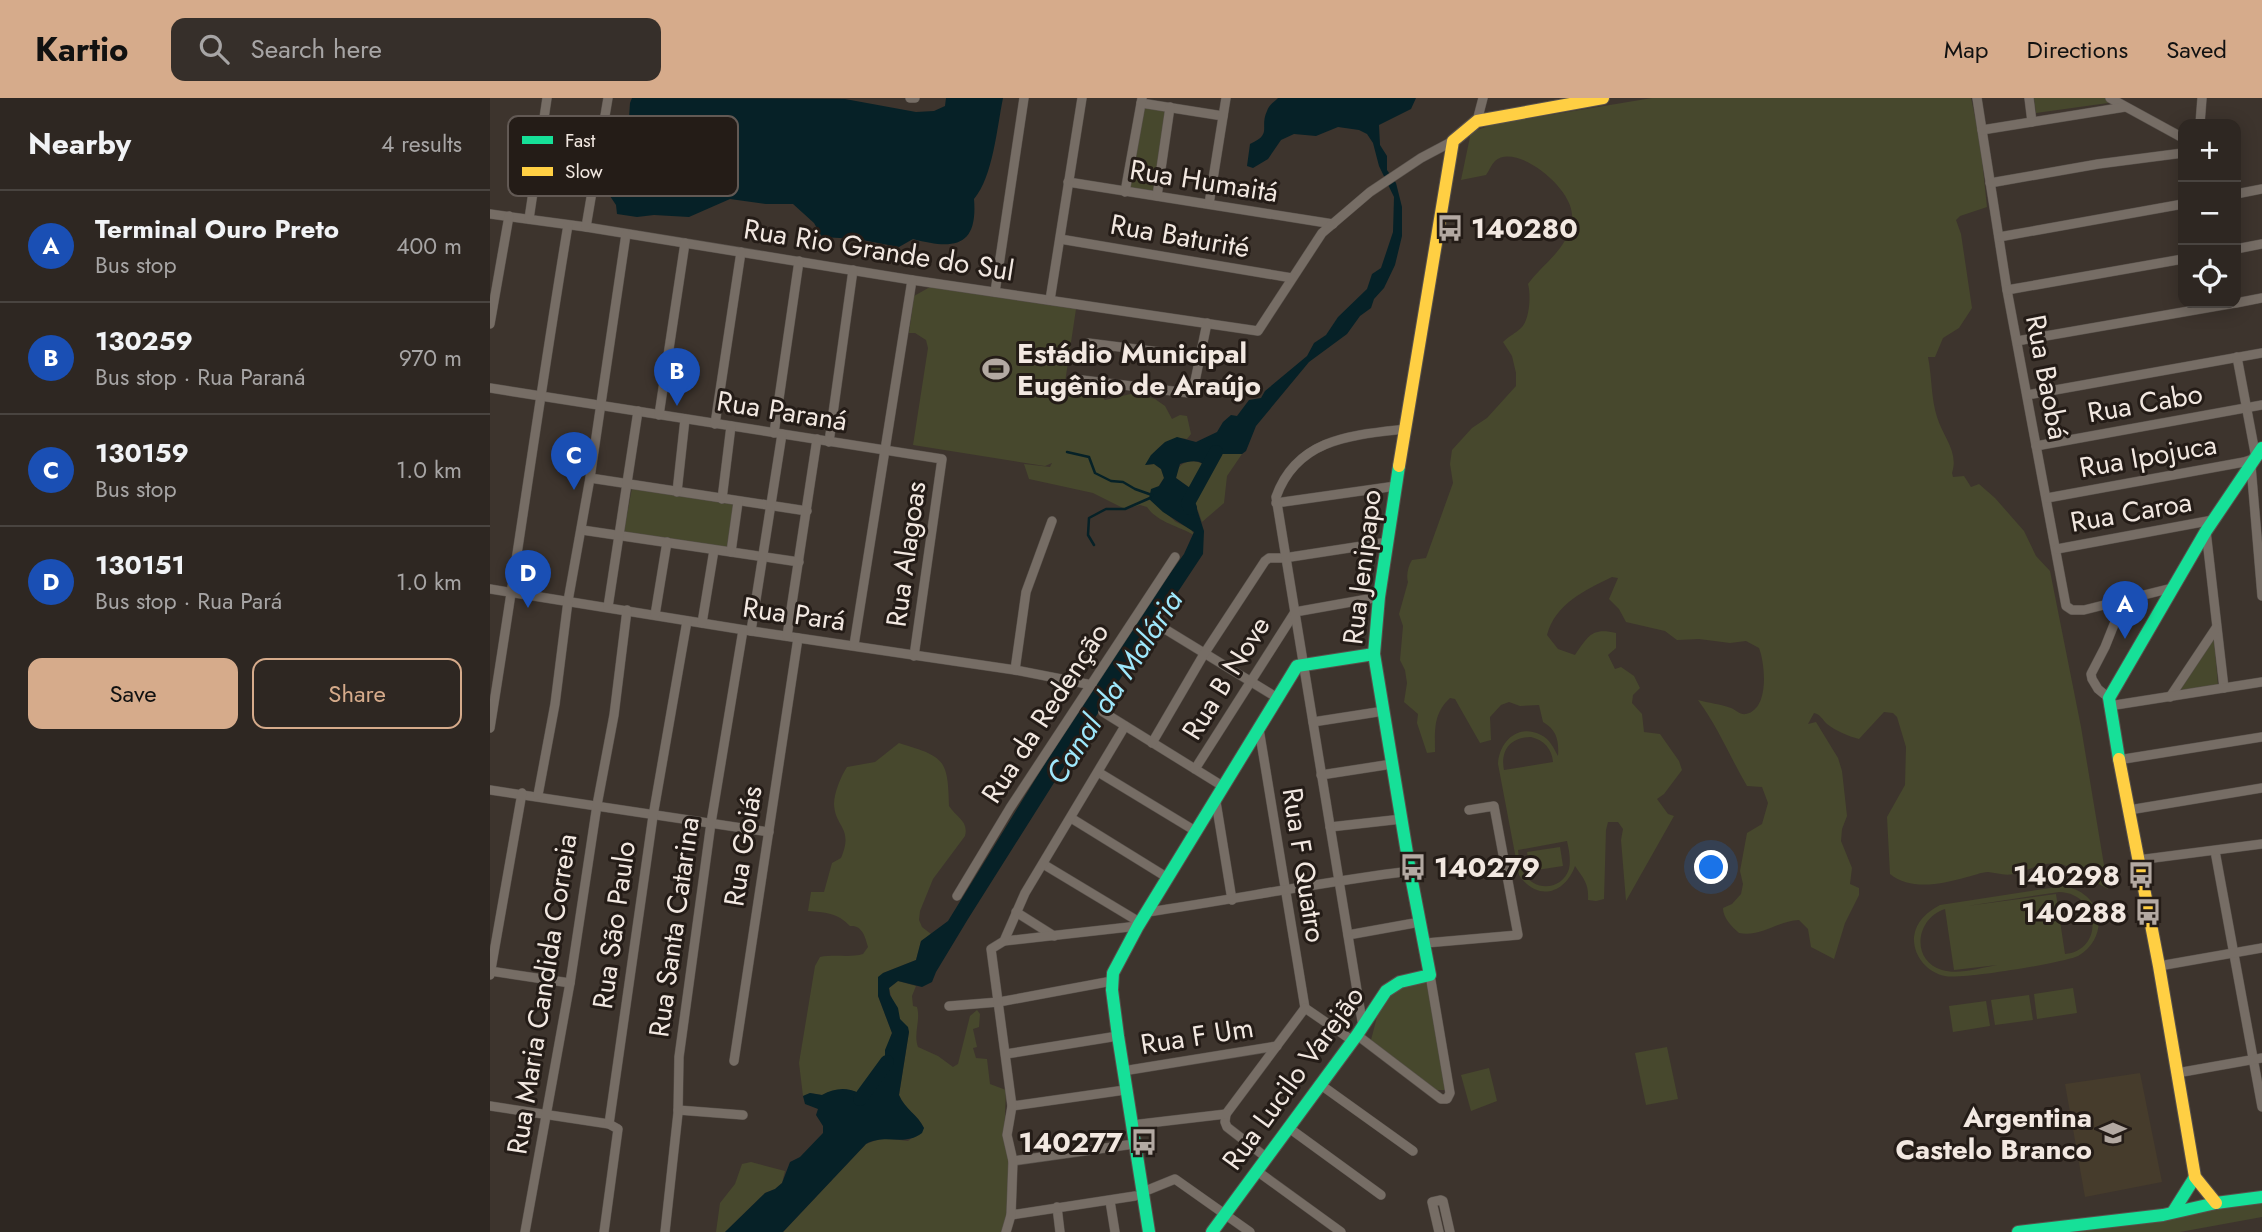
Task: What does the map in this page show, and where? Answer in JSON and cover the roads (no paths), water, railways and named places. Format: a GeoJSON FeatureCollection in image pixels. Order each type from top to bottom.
{"type":"FeatureCollection","features":[{"type":"Feature","properties":{"kind":"main road"},"geometry":{"type":"LineString","coordinates":[[1453,141],[1478,121],[1604,98]]}},
{"type":"Feature","properties":{"kind":"main road","name":"Rua Jenipapo"},"geometry":{"type":"LineString","coordinates":[[1430,975],[1374,654],[1379,597],[1396,486],[1453,141]]}},
{"type":"Feature","properties":{"kind":"main road"},"geometry":{"type":"LineString","coordinates":[[2216,1203],[2195,1177],[2160,966],[2118,760],[2109,702],[2120,676],[2172,589],[2256,457]]}},
{"type":"Feature","properties":{"kind":"main road"},"geometry":{"type":"LineString","coordinates":[[1149,1232],[1139,1194],[1132,1125],[1125,1090],[1112,981],[1115,970],[1142,920],[1297,666],[1374,654]]}},
{"type":"Feature","properties":{"kind":"main road","name":"Rua Lucilo Varejão"},"geometry":{"type":"LineString","coordinates":[[1212,1232],[1391,987],[1400,982],[1430,975]]}},
{"type":"Feature","properties":{"kind":"main road"},"geometry":{"type":"LineString","coordinates":[[2174,1212],[2195,1177]]}},
{"type":"Feature","properties":{"kind":"main road"},"geometry":{"type":"LineString","coordinates":[[2018,1232],[2174,1212],[2262,1197]]}},
{"type":"Feature","properties":{"kind":"street"},"geometry":{"type":"LineString","coordinates":[[544,116],[547,98]]}},
{"type":"Feature","properties":{"kind":"street"},"geometry":{"type":"LineString","coordinates":[[605,116],[608,98]]}},
{"type":"Feature","properties":{"kind":"street"},"geometry":{"type":"LineString","coordinates":[[995,292],[1024,98]]}},
{"type":"Feature","properties":{"kind":"street"},"geometry":{"type":"LineString","coordinates":[[1050,300],[1082,98]]}},
{"type":"Feature","properties":{"kind":"street"},"geometry":{"type":"LineString","coordinates":[[1209,204],[1226,98]]}},
{"type":"Feature","properties":{"kind":"street"},"geometry":{"type":"LineString","coordinates":[[1478,121],[1483,98]]}},
{"type":"Feature","properties":{"kind":"street","name":"Rua Baobá"},"geometry":{"type":"LineString","coordinates":[[1977,98],[2007,290],[2066,606],[2069,609],[2084,610],[2172,589]]}},
{"type":"Feature","properties":{"kind":"street"},"geometry":{"type":"LineString","coordinates":[[2029,98],[2032,122]]}},
{"type":"Feature","properties":{"kind":"street"},"geometry":{"type":"LineString","coordinates":[[2110,98],[2178,135]]}},
{"type":"Feature","properties":{"kind":"street"},"geometry":{"type":"LineString","coordinates":[[2200,119],[2202,98]]}},
{"type":"Feature","properties":{"kind":"street"},"geometry":{"type":"LineString","coordinates":[[1125,192],[1141,100],[1223,116]]}},
{"type":"Feature","properties":{"kind":"street"},"geometry":{"type":"LineString","coordinates":[[1157,196],[1170,107]]}},
{"type":"Feature","properties":{"kind":"street"},"geometry":{"type":"LineString","coordinates":[[1982,130],[2125,107]]}},
{"type":"Feature","properties":{"kind":"street"},"geometry":{"type":"LineString","coordinates":[[1292,278],[1322,233],[1377,187],[1453,141]]}},
{"type":"Feature","properties":{"kind":"street"},"geometry":{"type":"LineString","coordinates":[[1990,183],[2098,163],[2178,154]]}},
{"type":"Feature","properties":{"kind":"street","name":"Rua Humaitá"},"geometry":{"type":"LineString","coordinates":[[1068,183],[1333,224]]}},
{"type":"Feature","properties":{"kind":"street"},"geometry":{"type":"LineString","coordinates":[[2241,193],[2262,189]]}},
{"type":"Feature","properties":{"kind":"street"},"geometry":{"type":"LineString","coordinates":[[529,219],[532,196]]}},
{"type":"Feature","properties":{"kind":"street"},"geometry":{"type":"LineString","coordinates":[[586,227],[591,196]]}},
{"type":"Feature","properties":{"kind":"street"},"geometry":{"type":"LineString","coordinates":[[1999,237],[2178,205]]}},
{"type":"Feature","properties":{"kind":"street","name":"Rua Rio Grande do Sul"},"geometry":{"type":"LineString","coordinates":[[490,214],[1256,331],[1261,328],[1292,278]]}},
{"type":"Feature","properties":{"kind":"street"},"geometry":{"type":"LineString","coordinates":[[490,324],[509,216]]}},
{"type":"Feature","properties":{"kind":"street"},"geometry":{"type":"LineString","coordinates":[[490,728],[539,397],[568,225]]}},
{"type":"Feature","properties":{"kind":"street"},"geometry":{"type":"LineString","coordinates":[[538,795],[555,704],[568,601],[582,530],[626,234]]}},
{"type":"Feature","properties":{"kind":"street","name":"Rua Baturité"},"geometry":{"type":"LineString","coordinates":[[1060,239],[1292,278]]}},
{"type":"Feature","properties":{"kind":"street"},"geometry":{"type":"LineString","coordinates":[[659,415],[685,243]]}},
{"type":"Feature","properties":{"kind":"street"},"geometry":{"type":"LineString","coordinates":[[2241,248],[2262,244]]}},
{"type":"Feature","properties":{"kind":"street"},"geometry":{"type":"LineString","coordinates":[[715,424],[741,251]]}},
{"type":"Feature","properties":{"kind":"street"},"geometry":{"type":"LineString","coordinates":[[2007,290],[2178,259]]}},
{"type":"Feature","properties":{"kind":"street","name":"Rua Santa Catarina"},"geometry":{"type":"LineString","coordinates":[[666,1232],[678,1110],[679,1057],[711,823],[771,506],[799,261]]}},
{"type":"Feature","properties":{"kind":"street"},"geometry":{"type":"LineString","coordinates":[[829,442],[853,270]]}},
{"type":"Feature","properties":{"kind":"street"},"geometry":{"type":"LineString","coordinates":[[854,645],[912,280]]}},
{"type":"Feature","properties":{"kind":"street"},"geometry":{"type":"LineString","coordinates":[[2241,302],[2262,298]]}},
{"type":"Feature","properties":{"kind":"street"},"geometry":{"type":"LineString","coordinates":[[2017,341],[2206,308]]}},
{"type":"Feature","properties":{"kind":"street"},"geometry":{"type":"LineString","coordinates":[[1082,380],[1189,393],[1194,386],[1206,323]]}},
{"type":"Feature","properties":{"kind":"street"},"geometry":{"type":"LineString","coordinates":[[1088,344],[1199,357]]}},
{"type":"Feature","properties":{"kind":"street"},"geometry":{"type":"LineString","coordinates":[[2027,395],[2262,353]]}},
{"type":"Feature","properties":{"kind":"street"},"geometry":{"type":"LineString","coordinates":[[2237,357],[2256,457],[2262,596]]}},
{"type":"Feature","properties":{"kind":"street","name":"Rua Paraná"},"geometry":{"type":"LineString","coordinates":[[490,388],[942,459]]}},
{"type":"Feature","properties":{"kind":"street","name":"Rua Cabo"},"geometry":{"type":"LineString","coordinates":[[2036,446],[2262,405]]}},
{"type":"Feature","properties":{"kind":"street"},"geometry":{"type":"LineString","coordinates":[[608,607],[638,411]]}},
{"type":"Feature","properties":{"kind":"street"},"geometry":{"type":"LineString","coordinates":[[677,492],[685,419]]}},
{"type":"Feature","properties":{"kind":"street"},"geometry":{"type":"LineString","coordinates":[[722,499],[731,426]]}},
{"type":"Feature","properties":{"kind":"street"},"geometry":{"type":"LineString","coordinates":[[1358,1034],[1348,935],[1276,500],[1285,476],[1301,458],[1316,447],[1357,435],[1406,429]]}},
{"type":"Feature","properties":{"kind":"street"},"geometry":{"type":"LineString","coordinates":[[787,636],[817,439]]}},
{"type":"Feature","properties":{"kind":"street","name":"Rua Ipojuca"},"geometry":{"type":"LineString","coordinates":[[2047,498],[2244,462],[2256,457]]}},
{"type":"Feature","properties":{"kind":"street","name":"Rua Alagoas"},"geometry":{"type":"LineString","coordinates":[[914,656],[942,459]]}},
{"type":"Feature","properties":{"kind":"street"},"geometry":{"type":"LineString","coordinates":[[590,478],[807,511]]}},
{"type":"Feature","properties":{"kind":"street"},"geometry":{"type":"LineString","coordinates":[[1276,500],[1396,486]]}},
{"type":"Feature","properties":{"kind":"street"},"geometry":{"type":"LineString","coordinates":[[731,552],[738,502]]}},
{"type":"Feature","properties":{"kind":"street"},"geometry":{"type":"LineString","coordinates":[[1014,670],[1026,592],[1052,521]]}},
{"type":"Feature","properties":{"kind":"street"},"geometry":{"type":"LineString","coordinates":[[2210,526],[2216,628],[2224,688]]}},
{"type":"Feature","properties":{"kind":"street","name":"Rua Caroa"},"geometry":{"type":"LineString","coordinates":[[2057,549],[2210,526]]}},
{"type":"Feature","properties":{"kind":"street"},"geometry":{"type":"LineString","coordinates":[[582,530],[799,562]]}},
{"type":"Feature","properties":{"kind":"street"},"geometry":{"type":"LineString","coordinates":[[655,615],[667,542]]}},
{"type":"Feature","properties":{"kind":"street"},"geometry":{"type":"LineString","coordinates":[[1152,743],[1204,654],[1265,561],[1269,558],[1388,542]]}},
{"type":"Feature","properties":{"kind":"street"},"geometry":{"type":"LineString","coordinates":[[702,623],[714,550]]}},
{"type":"Feature","properties":{"kind":"street","name":"Rua da Redenção"},"geometry":{"type":"LineString","coordinates":[[957,896],[1010,808],[1175,557]]}},
{"type":"Feature","properties":{"kind":"street","name":"Rua Pará"},"geometry":{"type":"LineString","coordinates":[[490,589],[747,631],[1014,670],[1092,685]]}},
{"type":"Feature","properties":{"kind":"street"},"geometry":{"type":"LineString","coordinates":[[1295,612],[1379,597]]}},
{"type":"Feature","properties":{"kind":"street"},"geometry":{"type":"LineString","coordinates":[[2123,602],[2091,674],[2098,689],[2109,702],[2170,697],[2262,681]]}},
{"type":"Feature","properties":{"kind":"street","name":"Rua Maria Candida Correia"},"geometry":{"type":"LineString","coordinates":[[525,1232],[570,983],[597,805],[614,715],[627,610]]}},
{"type":"Feature","properties":{"kind":"street","name":"Rua B Nove"},"geometry":{"type":"LineString","coordinates":[[1195,769],[1295,612]]}},
{"type":"Feature","properties":{"kind":"street","name":"Rua São Paulo"},"geometry":{"type":"LineString","coordinates":[[604,1232],[618,1133],[618,1129],[609,1124],[653,816],[687,621]]}},
{"type":"Feature","properties":{"kind":"street"},"geometry":{"type":"LineString","coordinates":[[1160,626],[1276,697]]}},
{"type":"Feature","properties":{"kind":"street"},"geometry":{"type":"LineString","coordinates":[[2170,697],[2216,628]]}},
{"type":"Feature","properties":{"kind":"street","name":"Rua Goiás"},"geometry":{"type":"LineString","coordinates":[[734,1060],[798,638]]}},
{"type":"Feature","properties":{"kind":"street"},"geometry":{"type":"LineString","coordinates":[[1313,722],[1384,711]]}},
{"type":"Feature","properties":{"kind":"street"},"geometry":{"type":"LineString","coordinates":[[1103,712],[1224,787]]}},
{"type":"Feature","properties":{"kind":"street"},"geometry":{"type":"LineString","coordinates":[[1003,941],[1043,864],[1125,726]]}},
{"type":"Feature","properties":{"kind":"street","name":"Rua F Quatro"},"geometry":{"type":"LineString","coordinates":[[1259,729],[1305,1008]]}},
{"type":"Feature","properties":{"kind":"street"},"geometry":{"type":"LineString","coordinates":[[2118,760],[2262,737]]}},
{"type":"Feature","properties":{"kind":"street"},"geometry":{"type":"LineString","coordinates":[[1321,775],[1392,764]]}},
{"type":"Feature","properties":{"kind":"street"},"geometry":{"type":"LineString","coordinates":[[1098,772],[1197,832]]}},
{"type":"Feature","properties":{"kind":"street"},"geometry":{"type":"LineString","coordinates":[[2129,810],[2262,788]]}},
{"type":"Feature","properties":{"kind":"street"},"geometry":{"type":"LineString","coordinates":[[490,790],[538,795],[653,816],[769,832]]}},
{"type":"Feature","properties":{"kind":"street"},"geometry":{"type":"LineString","coordinates":[[522,793],[490,972],[570,983]]}},
{"type":"Feature","properties":{"kind":"street"},"geometry":{"type":"LineString","coordinates":[[1216,802],[1232,900]]}},
{"type":"Feature","properties":{"kind":"street"},"geometry":{"type":"LineString","coordinates":[[1426,943],[1518,935],[1494,806],[1469,810]]}},
{"type":"Feature","properties":{"kind":"street"},"geometry":{"type":"LineString","coordinates":[[1071,818],[1168,878]]}},
{"type":"Feature","properties":{"kind":"street"},"geometry":{"type":"LineString","coordinates":[[1330,827],[1402,819]]}},
{"type":"Feature","properties":{"kind":"street"},"geometry":{"type":"LineString","coordinates":[[2138,860],[2262,844]]}},
{"type":"Feature","properties":{"kind":"street"},"geometry":{"type":"LineString","coordinates":[[2215,851],[2258,1059],[2262,1107]]}},
{"type":"Feature","properties":{"kind":"street"},"geometry":{"type":"LineString","coordinates":[[1043,864],[1142,920]]}},
{"type":"Feature","properties":{"kind":"street"},"geometry":{"type":"LineString","coordinates":[[1006,1232],[1011,1215],[1013,1161],[1007,1135],[1012,1106],[992,948],[1003,941],[1054,936],[1338,880],[1410,871]]}},
{"type":"Feature","properties":{"kind":"street"},"geometry":{"type":"LineString","coordinates":[[1016,912],[1054,936]]}},
{"type":"Feature","properties":{"kind":"street"},"geometry":{"type":"LineString","coordinates":[[1348,935],[1420,922]]}},
{"type":"Feature","properties":{"kind":"street"},"geometry":{"type":"LineString","coordinates":[[2160,966],[2262,948]]}},
{"type":"Feature","properties":{"kind":"street","name":"Rua Jenipapo"},"geometry":{"type":"LineString","coordinates":[[1358,1034],[1441,1099],[1447,1099],[1450,1093],[1430,975]]}},
{"type":"Feature","properties":{"kind":"street"},"geometry":{"type":"LineString","coordinates":[[949,1006],[999,1002],[1112,981]]}},
{"type":"Feature","properties":{"kind":"street"},"geometry":{"type":"LineString","coordinates":[[1266,1158],[1227,1127],[1224,1122],[1226,1114],[1305,1008],[1358,1034]]}},
{"type":"Feature","properties":{"kind":"street"},"geometry":{"type":"LineString","coordinates":[[1006,1054],[1118,1036]]}},
{"type":"Feature","properties":{"kind":"street","name":"Rua F Um"},"geometry":{"type":"LineString","coordinates":[[1123,1071],[1277,1046]]}},
{"type":"Feature","properties":{"kind":"street"},"geometry":{"type":"LineString","coordinates":[[2177,1073],[2258,1059]]}},
{"type":"Feature","properties":{"kind":"street"},"geometry":{"type":"LineString","coordinates":[[1321,1085],[1413,1151]]}},
{"type":"Feature","properties":{"kind":"street"},"geometry":{"type":"LineString","coordinates":[[1012,1106],[1125,1090]]}},
{"type":"Feature","properties":{"kind":"street"},"geometry":{"type":"LineString","coordinates":[[490,1106],[609,1124]]}},
{"type":"Feature","properties":{"kind":"street"},"geometry":{"type":"LineString","coordinates":[[678,1110],[743,1115]]}},
{"type":"Feature","properties":{"kind":"street"},"geometry":{"type":"LineString","coordinates":[[1132,1125],[1226,1114]]}},
{"type":"Feature","properties":{"kind":"street"},"geometry":{"type":"LineString","coordinates":[[1289,1128],[1381,1195]]}},
{"type":"Feature","properties":{"kind":"street"},"geometry":{"type":"LineString","coordinates":[[1013,1161],[1134,1144]]}},
{"type":"Feature","properties":{"kind":"street"},"geometry":{"type":"LineString","coordinates":[[1257,1171],[1341,1232]]}},
{"type":"Feature","properties":{"kind":"street"},"geometry":{"type":"LineString","coordinates":[[1011,1215],[1110,1201],[1139,1194],[1174,1179],[1250,1232]]}},
{"type":"Feature","properties":{"kind":"street"},"geometry":{"type":"LineString","coordinates":[[1438,1232],[1432,1201],[1441,1200],[1450,1232]]}},
{"type":"Feature","properties":{"kind":"street"},"geometry":{"type":"LineString","coordinates":[[1110,1201],[1115,1232]]}},
{"type":"Feature","properties":{"kind":"street"},"geometry":{"type":"LineString","coordinates":[[1057,1207],[1060,1232]]}},
{"type":"Feature","properties":{"kind":"water"},"geometry":{"type":"Polygon","coordinates":[[[632,98],[845,99],[916,112],[934,111],[945,106],[946,98],[1003,98],[990,165],[974,199],[972,227],[967,236],[951,244],[913,239],[899,247],[857,239],[822,237],[814,223],[793,204],[766,204],[730,199],[689,217],[637,217],[617,214],[616,205],[610,196],[738,196],[738,116],[629,116],[632,98]]]}},
{"type":"Feature","properties":{"kind":"water","name":"Canal da Malária"},"geometry":{"type":"Polygon","coordinates":[[[1278,98],[1416,98],[1411,109],[1379,125],[1380,145],[1387,156],[1387,170],[1396,183],[1402,207],[1402,236],[1395,265],[1384,288],[1374,299],[1371,308],[1360,316],[1347,334],[1309,362],[1256,426],[1246,451],[1242,454],[1222,454],[1209,472],[1204,465],[1197,462],[1180,464],[1176,478],[1190,488],[1196,498],[1195,503],[1204,531],[1203,554],[1105,702],[968,919],[932,982],[922,987],[898,981],[889,988],[900,1019],[909,1032],[899,1095],[921,1123],[924,1128],[922,1133],[908,1139],[881,1140],[866,1144],[783,1232],[725,1232],[765,1193],[782,1183],[790,1162],[800,1157],[823,1133],[823,1126],[816,1115],[818,1109],[805,1104],[803,1096],[810,1093],[822,1095],[840,1089],[859,1093],[863,1087],[877,1082],[875,1068],[885,1058],[885,1050],[892,1033],[878,996],[878,977],[916,960],[921,941],[948,921],[1049,757],[1184,554],[1194,532],[1163,512],[1149,499],[1151,489],[1159,486],[1164,478],[1161,469],[1154,464],[1145,465],[1151,455],[1165,442],[1177,437],[1196,442],[1217,432],[1231,415],[1237,416],[1249,400],[1261,398],[1265,391],[1307,356],[1314,343],[1326,335],[1338,317],[1367,289],[1372,274],[1381,268],[1393,232],[1394,197],[1367,134],[1338,127],[1316,136],[1294,134],[1281,140],[1268,159],[1253,168],[1247,166],[1250,144],[1263,134],[1267,111],[1278,98]]]}},
{"type":"Feature","properties":{"kind":"waterway"},"geometry":{"type":"LineString","coordinates":[[1067,452],[1089,457],[1095,473],[1152,495]]}},
{"type":"Feature","properties":{"kind":"waterway","name":"Canal da Malária"},"geometry":{"type":"LineString","coordinates":[[1190,508],[1188,503],[1216,452]]}},
{"type":"Feature","properties":{"kind":"waterway"},"geometry":{"type":"LineString","coordinates":[[1094,545],[1088,535],[1089,518],[1106,509],[1125,509],[1150,498]]}},
{"type":"Feature","properties":{"kind":"waterway","name":"Canal da Malária"},"geometry":{"type":"LineString","coordinates":[[860,1099],[887,1062]]}},
{"type":"Feature","properties":{"kind":"place","name":"140280"},"geometry":{"type":"Point","coordinates":[1450,228]}},
{"type":"Feature","properties":{"kind":"place","name":"Estádio Municipal Eugênio de Araújo"},"geometry":{"type":"Point","coordinates":[996,369]}},
{"type":"Feature","properties":{"kind":"place","name":"130259"},"geometry":{"type":"Point","coordinates":[677,406]}},
{"type":"Feature","properties":{"kind":"place","name":"130159"},"geometry":{"type":"Point","coordinates":[574,490]}},
{"type":"Feature","properties":{"kind":"place","name":"130151"},"geometry":{"type":"Point","coordinates":[528,608]}},
{"type":"Feature","properties":{"kind":"place","name":"Terminal Ouro Preto"},"geometry":{"type":"Point","coordinates":[2125,639]}},
{"type":"Feature","properties":{"kind":"place","name":"140279"},"geometry":{"type":"Point","coordinates":[1413,867]}},
{"type":"Feature","properties":{"kind":"place","name":"140298"},"geometry":{"type":"Point","coordinates":[2141,875]}},
{"type":"Feature","properties":{"kind":"place","name":"140288"},"geometry":{"type":"Point","coordinates":[2148,912]}},
{"type":"Feature","properties":{"kind":"place","name":"Argentina Castelo Branco"},"geometry":{"type":"Point","coordinates":[2113,1133]}},
{"type":"Feature","properties":{"kind":"place","name":"140277"},"geometry":{"type":"Point","coordinates":[1144,1142]}}]}
